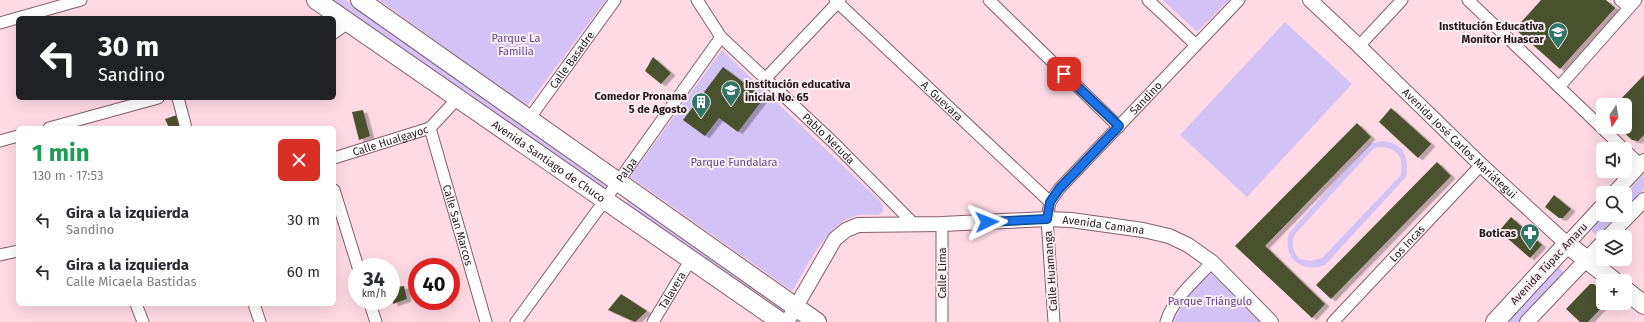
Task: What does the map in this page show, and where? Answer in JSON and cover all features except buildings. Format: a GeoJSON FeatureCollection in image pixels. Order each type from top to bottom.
{"type":"FeatureCollection","features":[{"type":"Feature","properties":{"kind":"main road","name":"Avenida Santiago de Chuco"},"geometry":{"type":"LineString","coordinates":[[316,0],[330,16]]}},
{"type":"Feature","properties":{"kind":"main road","name":"Avenida Santiago de Chuco"},"geometry":{"type":"LineString","coordinates":[[360,0],[618,182],[792,315],[817,322]]}},
{"type":"Feature","properties":{"kind":"main road","name":"Avenida Santiago de Chuco"},"geometry":{"type":"LineString","coordinates":[[341,28],[458,98],[781,322]]}},
{"type":"Feature","properties":{"kind":"main road","name":"Avenida José Carlos Mariátegui"},"geometry":{"type":"LineString","coordinates":[[1567,244],[1605,274]]}},
{"type":"Feature","properties":{"kind":"main road","name":"Avenida Túpac Amaru"},"geometry":{"type":"LineString","coordinates":[[1495,322],[1567,244]]}},
{"type":"Feature","properties":{"kind":"main road"},"geometry":{"type":"LineString","coordinates":[[1632,296],[1644,305]]}},
{"type":"Feature","properties":{"kind":"street"},"geometry":{"type":"LineString","coordinates":[[25,16],[81,0]]}},
{"type":"Feature","properties":{"kind":"street","name":"Calle Basadre"},"geometry":{"type":"LineString","coordinates":[[529,119],[615,0]]}},
{"type":"Feature","properties":{"kind":"street","name":"Pablo Neruda"},"geometry":{"type":"LineString","coordinates":[[697,0],[721,37],[835,144],[913,223]]}},
{"type":"Feature","properties":{"kind":"street"},"geometry":{"type":"LineString","coordinates":[[988,0],[1119,126]]}},
{"type":"Feature","properties":{"kind":"street"},"geometry":{"type":"LineString","coordinates":[[1148,0],[1196,45]]}},
{"type":"Feature","properties":{"kind":"street","name":"Sandino"},"geometry":{"type":"LineString","coordinates":[[1047,219],[1050,202],[1059,189],[1239,0]]}},
{"type":"Feature","properties":{"kind":"street","name":"Avenida José Carlos Mariátegui"},"geometry":{"type":"LineString","coordinates":[[1310,0],[1481,165],[1567,244]]}},
{"type":"Feature","properties":{"kind":"street"},"geometry":{"type":"LineString","coordinates":[[1359,46],[1402,0]]}},
{"type":"Feature","properties":{"kind":"street"},"geometry":{"type":"LineString","coordinates":[[1468,0],[1616,142]]}},
{"type":"Feature","properties":{"kind":"street"},"geometry":{"type":"LineString","coordinates":[[1559,87],[1633,4],[1620,0]]}},
{"type":"Feature","properties":{"kind":"street"},"geometry":{"type":"LineString","coordinates":[[765,79],[837,1]]}},
{"type":"Feature","properties":{"kind":"street","name":"A. Guevara"},"geometry":{"type":"LineString","coordinates":[[837,1],[1050,202]]}},
{"type":"Feature","properties":{"kind":"street"},"geometry":{"type":"LineString","coordinates":[[0,23],[16,18]]}},
{"type":"Feature","properties":{"kind":"street","name":"Palpa"},"geometry":{"type":"LineString","coordinates":[[516,322],[721,37]]}},
{"type":"Feature","properties":{"kind":"street","name":"Calle Hualgayoc"},"geometry":{"type":"LineString","coordinates":[[336,157],[430,128],[458,98]]}},
{"type":"Feature","properties":{"kind":"street"},"geometry":{"type":"LineString","coordinates":[[56,126],[151,100]]}},
{"type":"Feature","properties":{"kind":"street"},"geometry":{"type":"LineString","coordinates":[[179,100],[185,126]]}},
{"type":"Feature","properties":{"kind":"street","name":"Calle San Marcos"},"geometry":{"type":"LineString","coordinates":[[430,128],[486,322]]}},
{"type":"Feature","properties":{"kind":"street"},"geometry":{"type":"LineString","coordinates":[[0,141],[16,137]]}},
{"type":"Feature","properties":{"kind":"street"},"geometry":{"type":"LineString","coordinates":[[1621,186],[1642,163],[1632,156]]}},
{"type":"Feature","properties":{"kind":"street","name":"Los Incas"},"geometry":{"type":"LineString","coordinates":[[1334,322],[1481,165]]}},
{"type":"Feature","properties":{"kind":"street"},"geometry":{"type":"LineString","coordinates":[[336,196],[355,258]]}},
{"type":"Feature","properties":{"kind":"street"},"geometry":{"type":"LineString","coordinates":[[1615,230],[1644,200]]}},
{"type":"Feature","properties":{"kind":"street","name":"Avenida Túpac Amaru"},"geometry":{"type":"LineString","coordinates":[[1567,244],[1596,213]]}},
{"type":"Feature","properties":{"kind":"street","name":"Avenida Camana"},"geometry":{"type":"LineString","coordinates":[[792,315],[835,239],[846,230],[858,225],[913,223],[942,224],[1047,219],[1072,220],[1143,230],[1168,236],[1188,245],[1212,262],[1271,322]]}},
{"type":"Feature","properties":{"kind":"street","name":"Calle Huamanga"},"geometry":{"type":"LineString","coordinates":[[1047,219],[1054,322]]}},
{"type":"Feature","properties":{"kind":"street","name":"Calle Lima"},"geometry":{"type":"LineString","coordinates":[[942,224],[942,322]]}},
{"type":"Feature","properties":{"kind":"street"},"geometry":{"type":"LineString","coordinates":[[1527,322],[1596,249]]}},
{"type":"Feature","properties":{"kind":"street"},"geometry":{"type":"LineString","coordinates":[[0,255],[16,251]]}},
{"type":"Feature","properties":{"kind":"street","name":"Talavera"},"geometry":{"type":"LineString","coordinates":[[653,322],[691,259]]}},
{"type":"Feature","properties":{"kind":"street"},"geometry":{"type":"LineString","coordinates":[[1166,322],[1168,314],[1190,284],[1212,262]]}},
{"type":"Feature","properties":{"kind":"street"},"geometry":{"type":"LineString","coordinates":[[137,306],[143,322]]}},
{"type":"Feature","properties":{"kind":"street"},"geometry":{"type":"LineString","coordinates":[[255,306],[260,322]]}},
{"type":"Feature","properties":{"kind":"street"},"geometry":{"type":"LineString","coordinates":[[372,310],[376,322]]}},
{"type":"Feature","properties":{"kind":"green space"},"geometry":{"type":"Polygon","coordinates":[[[324,0],[346,0],[609,183],[602,194],[324,0]]]}},
{"type":"Feature","properties":{"kind":"green space","name":"Parque La Familia"},"geometry":{"type":"Polygon","coordinates":[[[379,0],[606,0],[526,107],[379,0]]]}},
{"type":"Feature","properties":{"kind":"green space"},"geometry":{"type":"Polygon","coordinates":[[[1163,0],[1229,0],[1197,32],[1163,0]]]}},
{"type":"Feature","properties":{"kind":"green space"},"geometry":{"type":"Polygon","coordinates":[[[1285,22],[1352,84],[1247,197],[1180,135],[1285,22]]]}},
{"type":"Feature","properties":{"kind":"green space","name":"Parque Fundalara"},"geometry":{"type":"Polygon","coordinates":[[[722,50],[881,202],[883,206],[883,211],[879,215],[860,215],[849,218],[838,225],[820,245],[792,291],[630,177],[722,50]]]}},
{"type":"Feature","properties":{"kind":"green space"},"geometry":{"type":"Polygon","coordinates":[[[1381,141],[1389,142],[1400,148],[1406,157],[1406,177],[1325,265],[1309,267],[1296,262],[1288,250],[1289,233],[1369,144],[1381,141]],[[1385,147],[1373,149],[1296,233],[1293,240],[1293,246],[1299,259],[1311,261],[1322,258],[1401,175],[1402,168],[1398,154],[1385,147]]]}},
{"type":"Feature","properties":{"kind":"green space"},"geometry":{"type":"Polygon","coordinates":[[[1644,174],[1644,189],[1632,202],[1632,187],[1644,174]]]}},
{"type":"Feature","properties":{"kind":"green space"},"geometry":{"type":"Polygon","coordinates":[[[628,200],[807,322],[788,322],[623,207],[628,200]]]}},
{"type":"Feature","properties":{"kind":"green space"},"geometry":{"type":"Polygon","coordinates":[[[1598,222],[1613,222],[1605,230],[1596,230],[1596,236],[1591,230],[1598,222]]]}},
{"type":"Feature","properties":{"kind":"green space"},"geometry":{"type":"Polygon","coordinates":[[[1557,264],[1565,274],[1519,322],[1501,322],[1557,264]]]}},
{"type":"Feature","properties":{"kind":"green space","name":"Parque Triángulo"},"geometry":{"type":"Polygon","coordinates":[[[1209,270],[1260,322],[1173,322],[1189,293],[1209,270]]]}},
{"type":"Feature","properties":{"kind":"place","name":"Institución Educativa Monitor Huascar"},"geometry":{"type":"Point","coordinates":[1558,49]}},
{"type":"Feature","properties":{"kind":"place","name":"Institución educativa inicial No. 65"},"geometry":{"type":"Point","coordinates":[731,107]}},
{"type":"Feature","properties":{"kind":"place","name":"Comedor Pronama 5 de Agosto"},"geometry":{"type":"Point","coordinates":[701,119]}},
{"type":"Feature","properties":{"kind":"place","name":"Boticas"},"geometry":{"type":"Point","coordinates":[1530,250]}},
{"type":"Feature","properties":{"kind":"route"},"geometry":{"type":"LineString","coordinates":[[987,222],[1047,219],[1050,202],[1059,189],[1119,126],[1064,74]]}}]}
